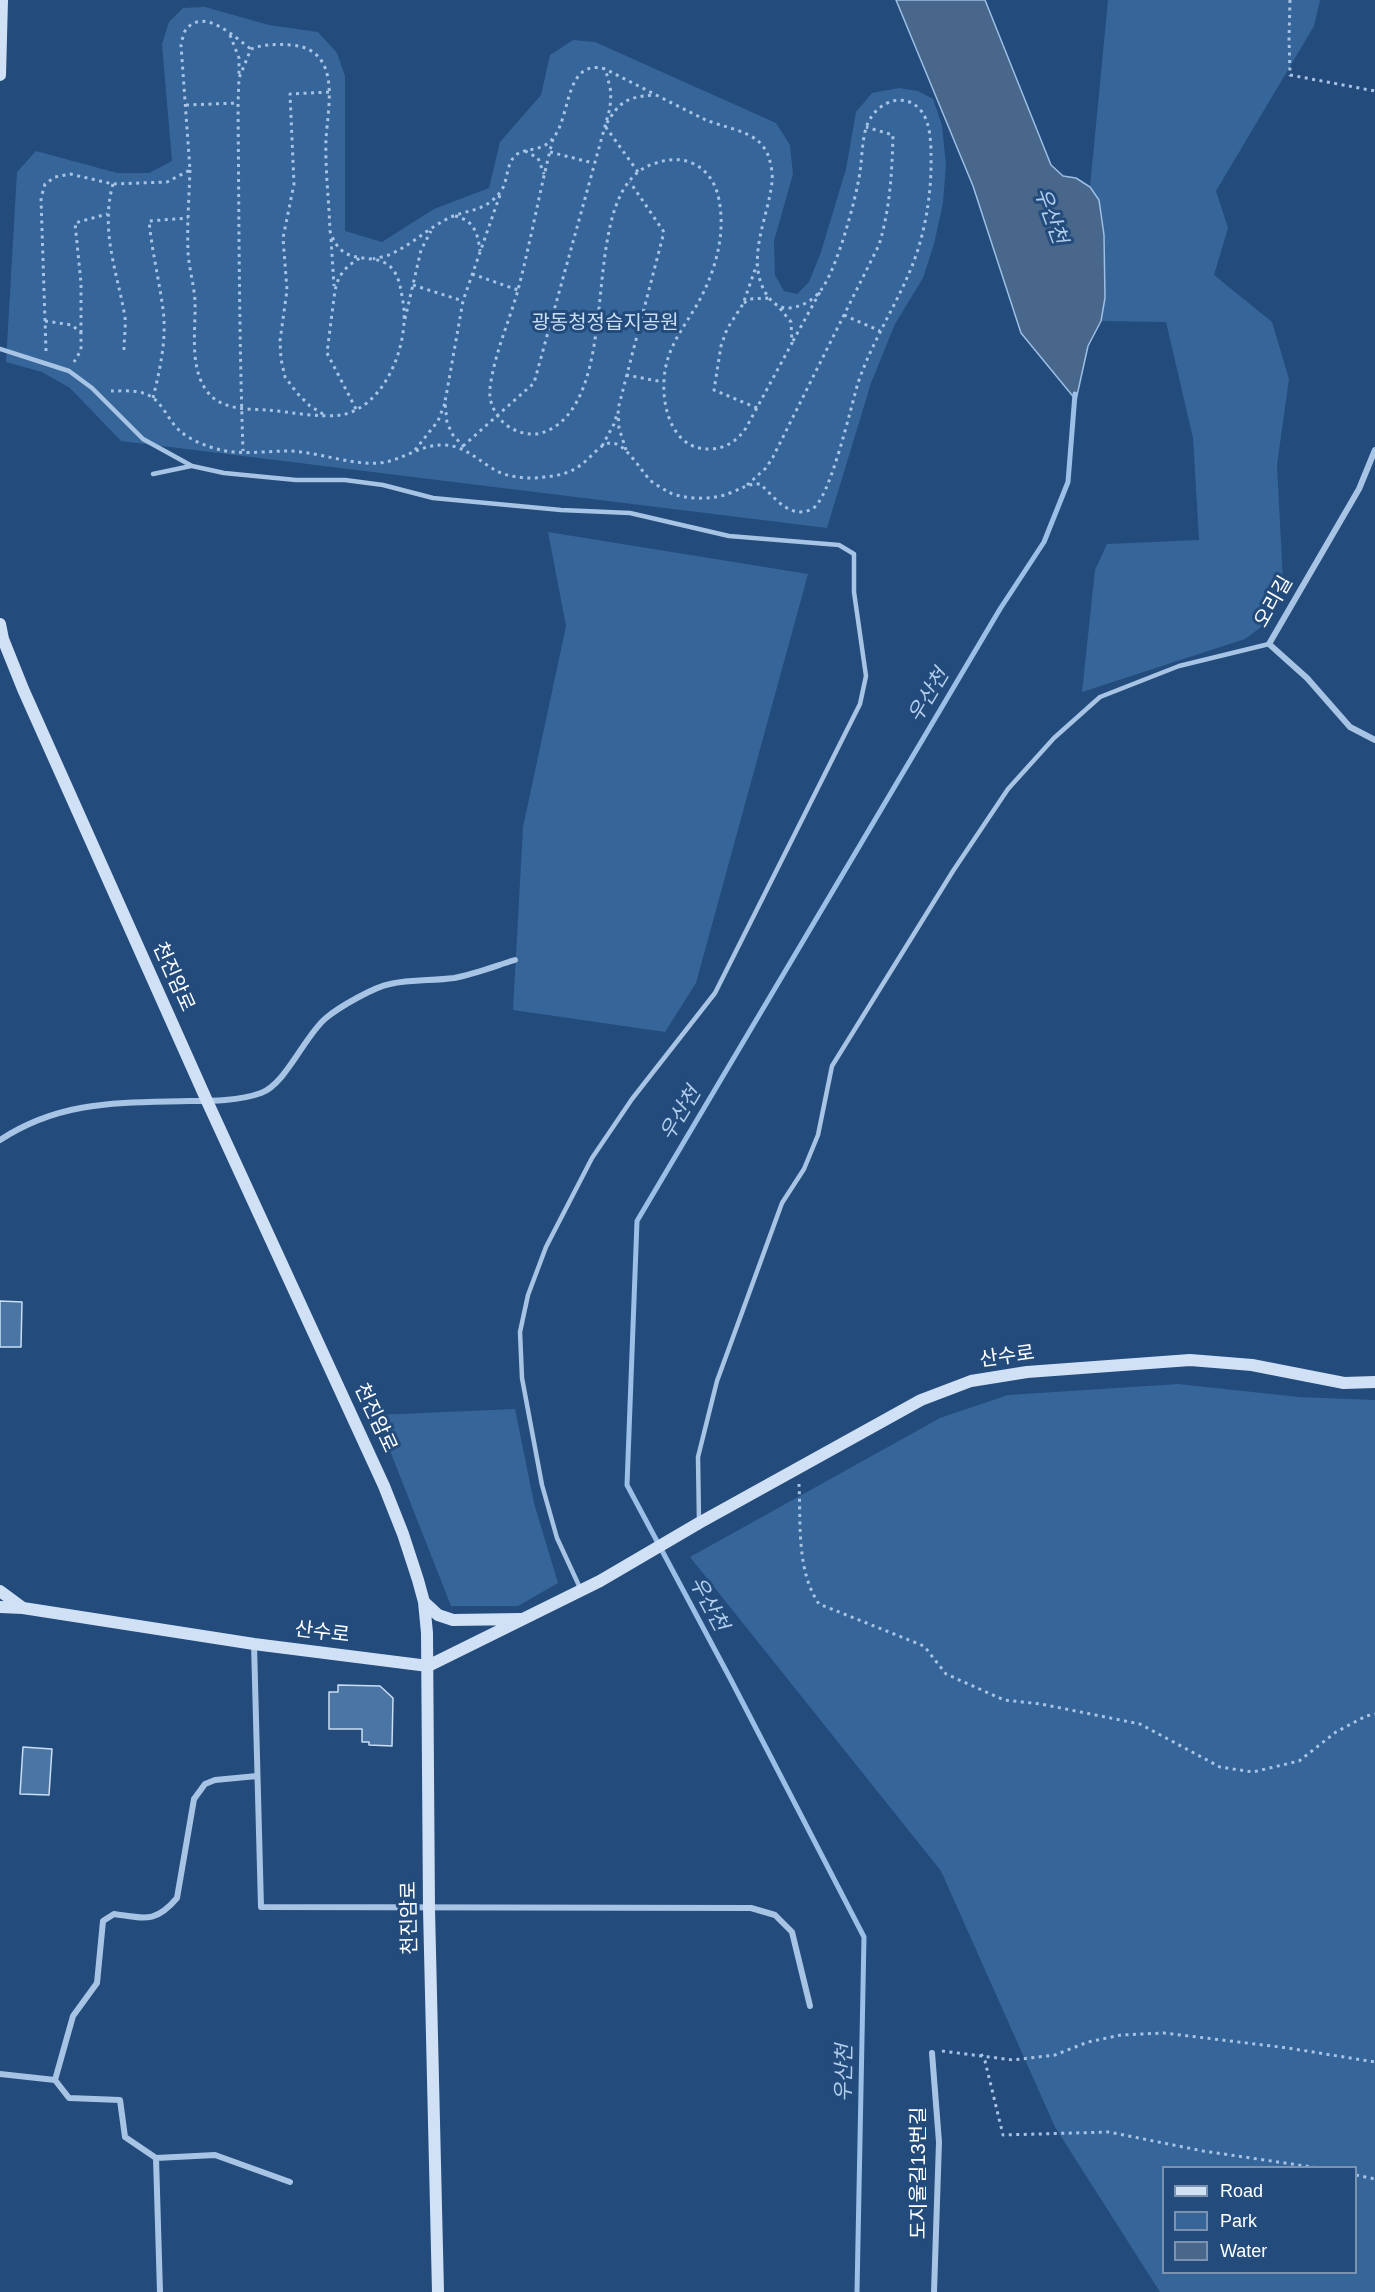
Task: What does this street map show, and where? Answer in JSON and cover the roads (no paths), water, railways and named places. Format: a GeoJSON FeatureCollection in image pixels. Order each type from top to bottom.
{"type":"FeatureCollection","features":[{"type":"Feature","properties":{"kind":"main road"},"geometry":{"type":"LineString","coordinates":[[0,75],[2,0]]}},
{"type":"Feature","properties":{"kind":"main road","name":"천진암로"},"geometry":{"type":"LineString","coordinates":[[0,624],[2,638],[22,689],[207,1101],[384,1486],[403,1534],[424,1602],[428,1666],[429,1908],[438,2292]]}},
{"type":"Feature","properties":{"kind":"main road","name":"산수로"},"geometry":{"type":"LineString","coordinates":[[581,1591],[921,1400],[971,1381],[1027,1372],[1190,1360],[1252,1365],[1344,1383],[1375,1382]]}},
{"type":"Feature","properties":{"kind":"main road"},"geometry":{"type":"LineString","coordinates":[[0,1590],[23,1608]]}},
{"type":"Feature","properties":{"kind":"main road"},"geometry":{"type":"LineString","coordinates":[[428,1666],[581,1591]]}},
{"type":"Feature","properties":{"kind":"main road"},"geometry":{"type":"LineString","coordinates":[[424,1602],[438,1615],[453,1620],[528,1618]]}},
{"type":"Feature","properties":{"kind":"main road","name":"산수로"},"geometry":{"type":"LineString","coordinates":[[0,1607],[23,1608],[254,1644],[428,1666]]}},
{"type":"Feature","properties":{"kind":"street","name":"오리길"},"geometry":{"type":"LineString","coordinates":[[1375,450],[1359,489],[1269,644],[1307,678],[1350,727],[1375,740]]}},
{"type":"Feature","properties":{"kind":"street"},"geometry":{"type":"LineString","coordinates":[[0,1140],[32,1122],[60,1112],[100,1104],[207,1101],[246,1098],[264,1092],[278,1080],[325,1019],[348,1003],[389,984],[456,978],[515,960]]}},
{"type":"Feature","properties":{"kind":"street"},"geometry":{"type":"LineString","coordinates":[[254,1644],[261,1907],[751,1908],[775,1915],[792,1932],[810,2006]]}},
{"type":"Feature","properties":{"kind":"street"},"geometry":{"type":"LineString","coordinates":[[55,2080],[73,2016],[97,1983],[103,1921],[114,1914],[150,1918],[166,1910],[177,1898],[194,1799],[205,1784],[215,1780],[257,1776]]}},
{"type":"Feature","properties":{"kind":"street","name":"도지울길13번길"},"geometry":{"type":"LineString","coordinates":[[933,2053],[939,2142],[934,2292]]}},
{"type":"Feature","properties":{"kind":"street"},"geometry":{"type":"LineString","coordinates":[[0,2074],[55,2080],[69,2098],[120,2100],[125,2137],[156,2158],[215,2154],[290,2182]]}},
{"type":"Feature","properties":{"kind":"street"},"geometry":{"type":"LineString","coordinates":[[156,2158],[160,2292]]}},
{"type":"Feature","properties":{"kind":"lane"},"geometry":{"type":"LineString","coordinates":[[0,349],[69,371],[92,388],[143,439],[192,466],[224,473],[296,480],[345,480],[374,484],[433,498],[561,510],[630,513],[729,536],[839,544],[854,554],[854,592],[866,676],[860,704],[715,993],[632,1099],[592,1158],[546,1247],[528,1296],[520,1332],[522,1378],[542,1485],[557,1538],[581,1591]]}},
{"type":"Feature","properties":{"kind":"lane"},"geometry":{"type":"LineString","coordinates":[[153,474],[192,466]]}},
{"type":"Feature","properties":{"kind":"lane"},"geometry":{"type":"LineString","coordinates":[[699,1523],[698,1457],[717,1382],[782,1203],[804,1169],[818,1135],[832,1066],[953,871],[1008,789],[1054,738],[1100,697],[1179,666],[1269,644]]}},
{"type":"Feature","properties":{"kind":"water"},"geometry":{"type":"Polygon","coordinates":[[[896,0],[985,0],[1051,165],[1063,176],[1076,178],[1090,187],[1099,200],[1104,235],[1105,298],[1101,321],[1088,346],[1076,400],[1021,333],[973,186],[896,0]]]}},
{"type":"Feature","properties":{"kind":"waterway","name":"우산천"},"geometry":{"type":"LineString","coordinates":[[857,2292],[864,1937],[627,1485],[637,1221],[1000,609],[1044,542],[1068,482],[1075,394]]}},
{"type":"Feature","properties":{"kind":"park label","name":"광동청정습지공원"},"geometry":{"type":"Point","coordinates":[605,323]}}]}
